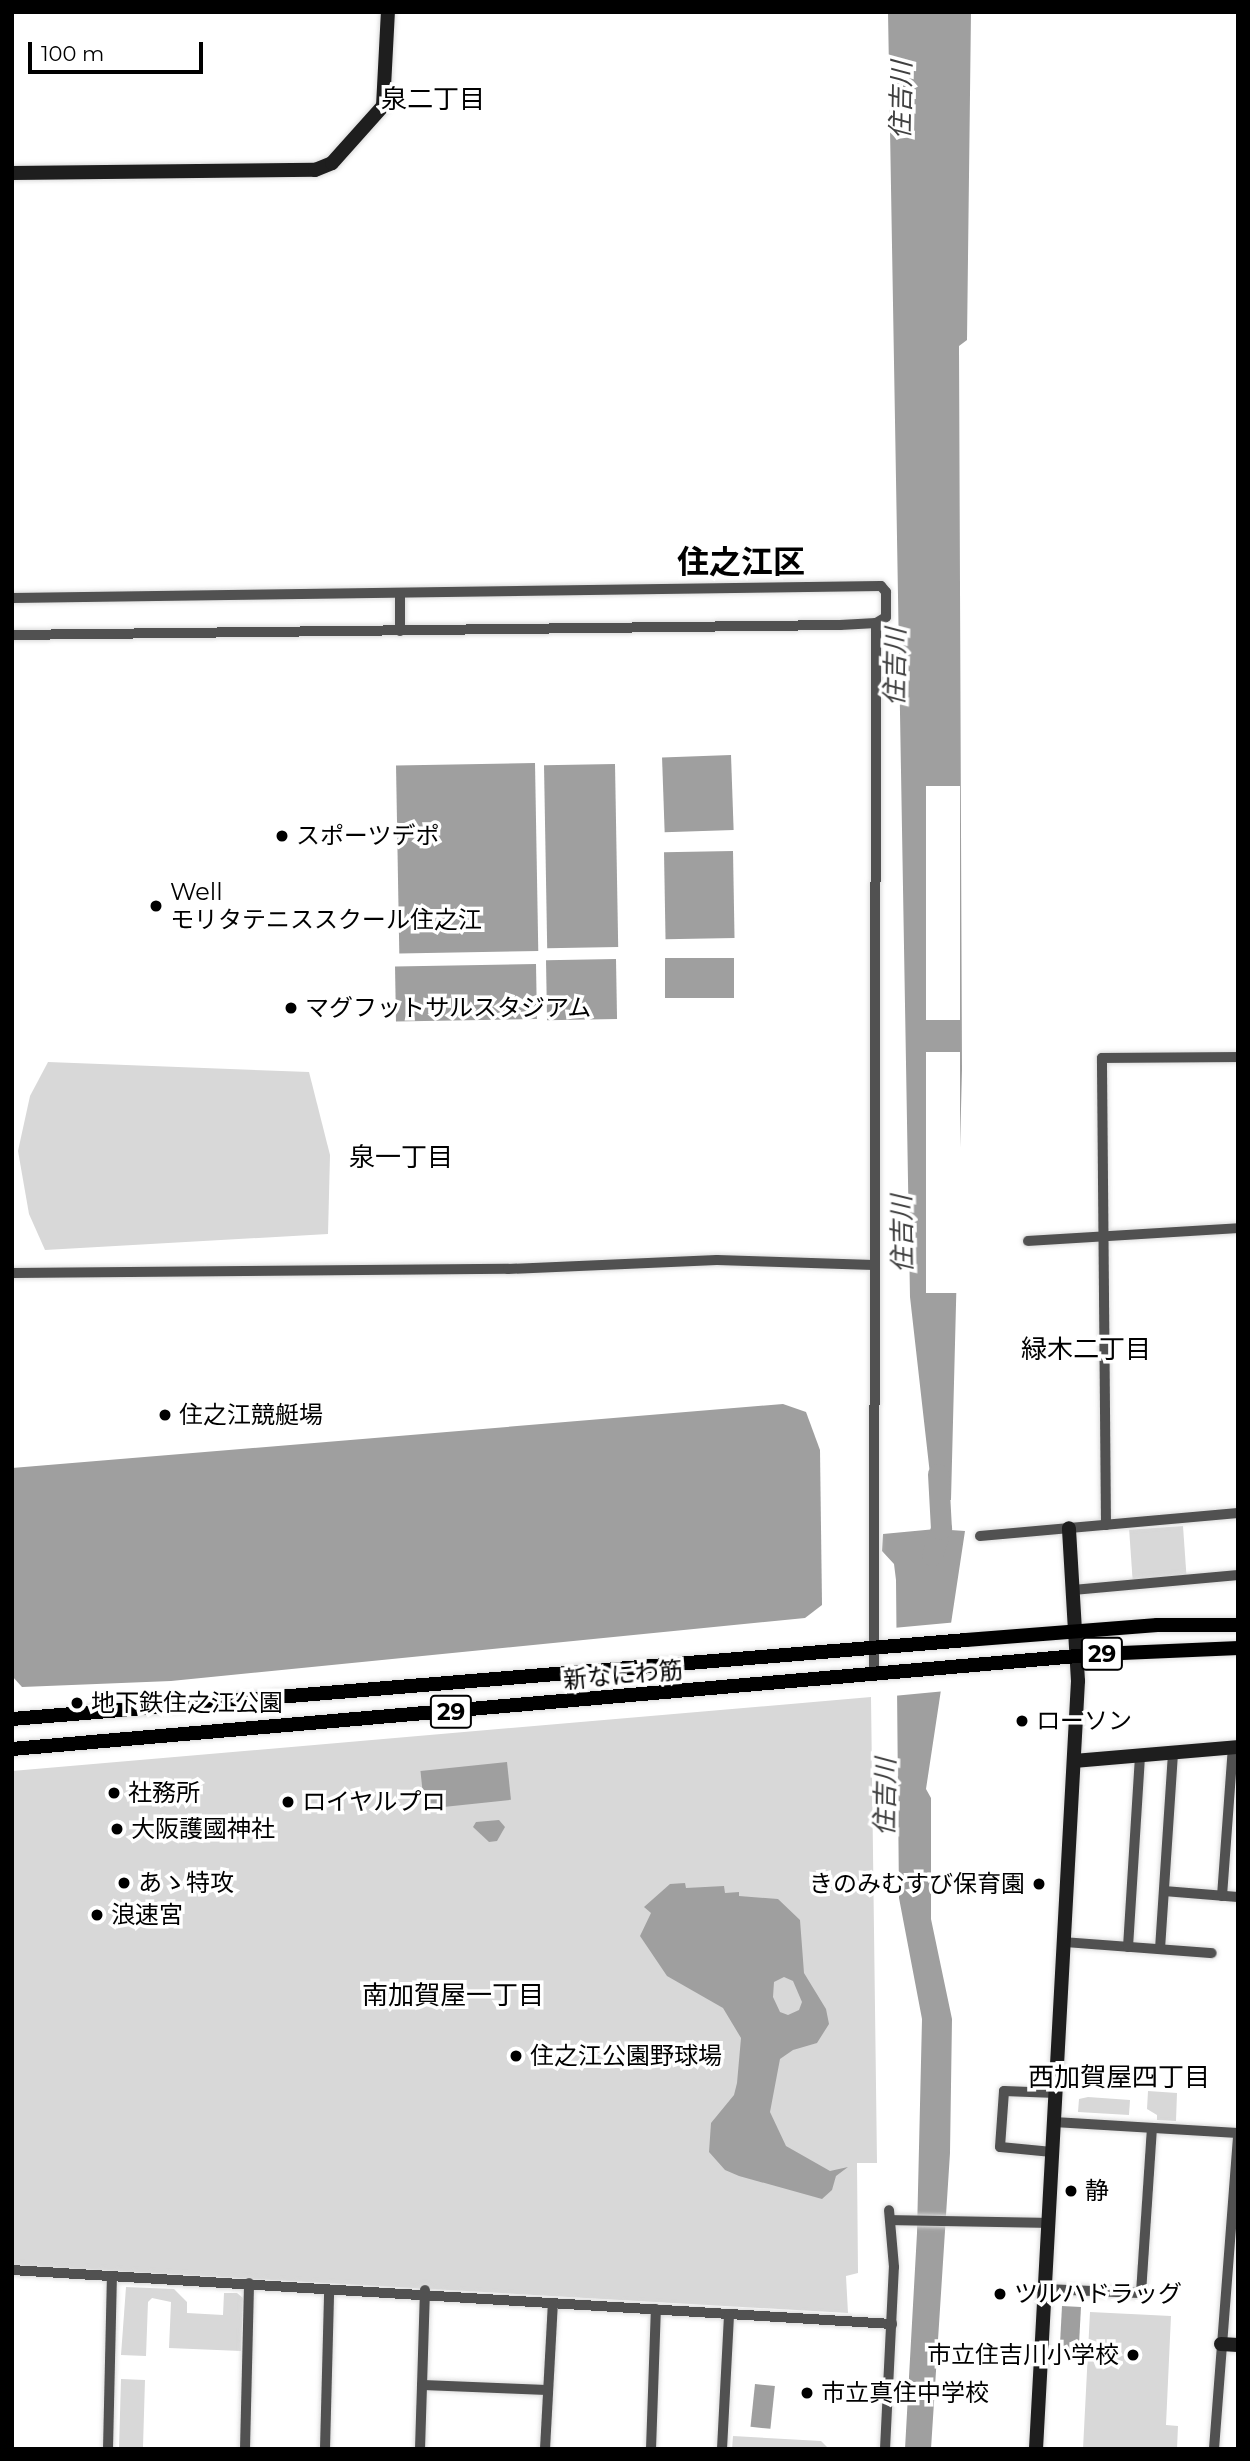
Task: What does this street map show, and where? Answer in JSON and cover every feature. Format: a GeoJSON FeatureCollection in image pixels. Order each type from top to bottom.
{"type":"FeatureCollection","features":[{"type":"Feature","properties":{"kind":"main road","name":"新なにわ筋"},"geometry":{"type":"LineString","coordinates":[[12,1718],[1157,1625],[1238,1625]]}},
{"type":"Feature","properties":{"kind":"main road","name":"新なにわ筋"},"geometry":{"type":"LineString","coordinates":[[12,1749],[1078,1657],[1238,1648]]}},
{"type":"Feature","properties":{"kind":"street"},"geometry":{"type":"LineString","coordinates":[[12,173],[315,170],[331,163],[383,106],[388,12]]}},
{"type":"Feature","properties":{"kind":"street"},"geometry":{"type":"LineString","coordinates":[[12,598],[881,586],[886,592],[887,617],[876,623],[12,635]]}},
{"type":"Feature","properties":{"kind":"street"},"geometry":{"type":"LineString","coordinates":[[400,593],[400,631]]}},
{"type":"Feature","properties":{"kind":"street"},"geometry":{"type":"LineString","coordinates":[[876,623],[874,1265],[881,1674]]}},
{"type":"Feature","properties":{"kind":"street"},"geometry":{"type":"LineString","coordinates":[[1106,1525],[1102,1058],[1238,1057]]}},
{"type":"Feature","properties":{"kind":"street"},"geometry":{"type":"LineString","coordinates":[[1028,1241],[1238,1228]]}},
{"type":"Feature","properties":{"kind":"street"},"geometry":{"type":"LineString","coordinates":[[12,1273],[508,1269],[717,1260],[874,1265]]}},
{"type":"Feature","properties":{"kind":"street"},"geometry":{"type":"LineString","coordinates":[[980,1536],[1238,1513]]}},
{"type":"Feature","properties":{"kind":"street"},"geometry":{"type":"LineString","coordinates":[[1035,2449],[1075,1761],[1078,1657],[1069,1528]]}},
{"type":"Feature","properties":{"kind":"street"},"geometry":{"type":"LineString","coordinates":[[1073,1590],[1238,1575]]}},
{"type":"Feature","properties":{"kind":"street"},"geometry":{"type":"LineString","coordinates":[[1075,1761],[1235,1747],[1222,1896]]}},
{"type":"Feature","properties":{"kind":"street"},"geometry":{"type":"LineString","coordinates":[[1160,1949],[1173,1752]]}},
{"type":"Feature","properties":{"kind":"street"},"geometry":{"type":"LineString","coordinates":[[1128,1947],[1140,1755]]}},
{"type":"Feature","properties":{"kind":"street"},"geometry":{"type":"LineString","coordinates":[[1164,1891],[1238,1897]]}},
{"type":"Feature","properties":{"kind":"street"},"geometry":{"type":"LineString","coordinates":[[1064,1942],[1212,1952]]}},
{"type":"Feature","properties":{"kind":"street"},"geometry":{"type":"LineString","coordinates":[[1052,2152],[1000,2147],[1004,2091],[1056,2092]]}},
{"type":"Feature","properties":{"kind":"street"},"geometry":{"type":"LineString","coordinates":[[1054,2122],[1238,2136],[1214,2449]]}},
{"type":"Feature","properties":{"kind":"street"},"geometry":{"type":"LineString","coordinates":[[1044,2289],[1141,2293],[1152,2129]]}},
{"type":"Feature","properties":{"kind":"street"},"geometry":{"type":"LineString","coordinates":[[885,2449],[892,2324],[892,2217],[1048,2223]]}},
{"type":"Feature","properties":{"kind":"street"},"geometry":{"type":"LineString","coordinates":[[12,2270],[249,2283],[329,2291],[425,2292],[553,2303],[892,2324]]}},
{"type":"Feature","properties":{"kind":"street"},"geometry":{"type":"LineString","coordinates":[[108,2449],[112,2276]]}},
{"type":"Feature","properties":{"kind":"street"},"geometry":{"type":"LineString","coordinates":[[245,2449],[249,2283]]}},
{"type":"Feature","properties":{"kind":"street"},"geometry":{"type":"LineString","coordinates":[[325,2449],[329,2291]]}},
{"type":"Feature","properties":{"kind":"street"},"geometry":{"type":"LineString","coordinates":[[420,2449],[425,2292]]}},
{"type":"Feature","properties":{"kind":"street"},"geometry":{"type":"LineString","coordinates":[[545,2449],[553,2303]]}},
{"type":"Feature","properties":{"kind":"street"},"geometry":{"type":"LineString","coordinates":[[651,2449],[656,2309]]}},
{"type":"Feature","properties":{"kind":"street"},"geometry":{"type":"LineString","coordinates":[[722,2449],[729,2314]]}},
{"type":"Feature","properties":{"kind":"street"},"geometry":{"type":"LineString","coordinates":[[1221,2344],[1238,2345]]}},
{"type":"Feature","properties":{"kind":"street"},"geometry":{"type":"LineString","coordinates":[[422,2385],[548,2390]]}},
{"type":"Feature","properties":{"kind":"shaded area"},"geometry":{"type":"Polygon","coordinates":[[[48,1062],[309,1072],[330,1155],[328,1234],[45,1250],[29,1214],[18,1151],[30,1096],[48,1062]]]}},
{"type":"Feature","properties":{"kind":"shaded area"},"geometry":{"type":"Polygon","coordinates":[[[1183,1526],[1187,1579],[1133,1583],[1129,1530],[1183,1526]]]}},
{"type":"Feature","properties":{"kind":"shaded area"},"geometry":{"type":"Polygon","coordinates":[[[871,1697],[877,2163],[857,2163],[858,2273],[846,2276],[848,2313],[12,2265],[12,1771],[871,1697]]]}},
{"type":"Feature","properties":{"kind":"shaded area"},"geometry":{"type":"Polygon","coordinates":[[[1148,2091],[1177,2093],[1176,2121],[1157,2120],[1157,2115],[1147,2109],[1148,2091]]]}},
{"type":"Feature","properties":{"kind":"shaded area"},"geometry":{"type":"Polygon","coordinates":[[[1088,2097],[1130,2100],[1129,2115],[1078,2112],[1079,2099],[1088,2097]]]}},
{"type":"Feature","properties":{"kind":"shaded area"},"geometry":{"type":"Polygon","coordinates":[[[126,2287],[174,2289],[187,2302],[187,2313],[223,2315],[224,2293],[237,2293],[243,2298],[241,2351],[169,2348],[171,2302],[152,2298],[148,2302],[146,2356],[121,2355],[126,2287]]]}},
{"type":"Feature","properties":{"kind":"shaded area"},"geometry":{"type":"Polygon","coordinates":[[[1090,2312],[1171,2316],[1166,2425],[1178,2426],[1177,2449],[1083,2449],[1090,2312]]]}},
{"type":"Feature","properties":{"kind":"shaded area"},"geometry":{"type":"Polygon","coordinates":[[[121,2379],[145,2380],[143,2447],[149,2449],[119,2449],[121,2379]]]}},
{"type":"Feature","properties":{"kind":"shaded area"},"geometry":{"type":"Polygon","coordinates":[[[733,2436],[821,2441],[829,2449],[732,2449],[733,2436]]]}},
{"type":"Feature","properties":{"kind":"water"},"geometry":{"type":"Polygon","coordinates":[[[888,12],[971,12],[967,340],[959,346],[962,1070],[951,1500],[933,1501],[910,1297],[888,12]]]}},
{"type":"Feature","properties":{"kind":"water"},"geometry":{"type":"Polygon","coordinates":[[[731,755],[734,830],[665,832],[662,757],[731,755]]]}},
{"type":"Feature","properties":{"kind":"water"},"geometry":{"type":"Polygon","coordinates":[[[535,763],[538,951],[399,953],[396,765],[535,763]]]}},
{"type":"Feature","properties":{"kind":"water"},"geometry":{"type":"Polygon","coordinates":[[[615,764],[618,947],[547,948],[544,765],[615,764]]]}},
{"type":"Feature","properties":{"kind":"water"},"geometry":{"type":"Polygon","coordinates":[[[733,851],[735,938],[666,939],[664,852],[733,851]]]}},
{"type":"Feature","properties":{"kind":"water"},"geometry":{"type":"Polygon","coordinates":[[[665,958],[734,958],[734,998],[665,998],[665,958]]]}},
{"type":"Feature","properties":{"kind":"water"},"geometry":{"type":"Polygon","coordinates":[[[616,959],[617,1019],[547,1020],[546,960],[616,959]]]}},
{"type":"Feature","properties":{"kind":"water"},"geometry":{"type":"Polygon","coordinates":[[[536,964],[537,1019],[396,1021],[395,966],[536,964]]]}},
{"type":"Feature","properties":{"kind":"water"},"geometry":{"type":"Polygon","coordinates":[[[783,1404],[806,1412],[820,1450],[822,1605],[805,1618],[171,1681],[22,1687],[12,1676],[12,1468],[783,1404]]]}},
{"type":"Feature","properties":{"kind":"water"},"geometry":{"type":"Polygon","coordinates":[[[936,1529],[965,1531],[926,1789],[931,1798],[931,1919],[952,2019],[950,2153],[931,2449],[905,2449],[917,2233],[922,2019],[899,1898],[896,1580],[894,1564],[882,1551],[883,1534],[936,1529]]]}},
{"type":"Feature","properties":{"kind":"water"},"geometry":{"type":"Polygon","coordinates":[[[507,1762],[511,1800],[424,1809],[420,1771],[507,1762]]]}},
{"type":"Feature","properties":{"kind":"water"},"geometry":{"type":"Polygon","coordinates":[[[499,1820],[505,1827],[497,1841],[489,1842],[473,1827],[476,1822],[499,1820]]]}},
{"type":"Feature","properties":{"kind":"water"},"geometry":{"type":"Polygon","coordinates":[[[685,1883],[686,1888],[724,1886],[725,1893],[739,1892],[739,1896],[778,1899],[800,1920],[804,1973],[826,2009],[829,2024],[817,2043],[793,2050],[780,2059],[770,2112],[786,2146],[830,2171],[848,2167],[836,2176],[832,2190],[822,2199],[739,2176],[725,2170],[709,2152],[711,2123],[734,2095],[741,2038],[723,2008],[667,1976],[640,1936],[651,1913],[644,1907],[670,1884],[685,1883]],[[784,1977],[774,1982],[773,1997],[780,2012],[788,2015],[799,2010],[802,2002],[793,1981],[784,1977]]]}},
{"type":"Feature","properties":{"kind":"water"},"geometry":{"type":"Polygon","coordinates":[[[1062,2306],[1081,2307],[1079,2350],[1060,2349],[1062,2306]]]}},
{"type":"Feature","properties":{"kind":"water"},"geometry":{"type":"Polygon","coordinates":[[[755,2384],[775,2386],[770,2429],[751,2427],[755,2384]]]}},
{"type":"Feature","properties":{"kind":"pier"},"geometry":{"type":"Polygon","coordinates":[[[926,786],[960,786],[960,1020],[926,1020],[926,786]]]}},
{"type":"Feature","properties":{"kind":"pier"},"geometry":{"type":"Polygon","coordinates":[[[926,1052],[960,1052],[960,1293],[926,1293],[926,1052]]]}},
{"type":"Feature","properties":{"kind":"pier"},"geometry":{"type":"Polygon","coordinates":[[[958,1622],[946,1691],[893,1696],[893,1628],[958,1622]]]}},
{"type":"Feature","properties":{"kind":"waterway","name":"住吉川"},"geometry":{"type":"LineString","coordinates":[[932,1555],[941,1529],[938,1474]]}},
{"type":"Feature","properties":{"kind":"place","name":"スポーツデポ"},"geometry":{"type":"Point","coordinates":[282,836]}},
{"type":"Feature","properties":{"kind":"place","name":"Well モリタテニススクール住之江"},"geometry":{"type":"Point","coordinates":[156,906]}},
{"type":"Feature","properties":{"kind":"place","name":"マグフットサルスタジアム"},"geometry":{"type":"Point","coordinates":[291,1008]}},
{"type":"Feature","properties":{"kind":"place","name":"住之江競艇場"},"geometry":{"type":"Point","coordinates":[165,1415]}},
{"type":"Feature","properties":{"kind":"place","name":"地下鉄住之江公園"},"geometry":{"type":"Point","coordinates":[77,1703]}},
{"type":"Feature","properties":{"kind":"place","name":"ローソン"},"geometry":{"type":"Point","coordinates":[1022,1721]}},
{"type":"Feature","properties":{"kind":"place","name":"社務所"},"geometry":{"type":"Point","coordinates":[114,1793]}},
{"type":"Feature","properties":{"kind":"place","name":"ロイヤルプロ"},"geometry":{"type":"Point","coordinates":[288,1802]}},
{"type":"Feature","properties":{"kind":"place","name":"大阪護國神社"},"geometry":{"type":"Point","coordinates":[117,1829]}},
{"type":"Feature","properties":{"kind":"place","name":"あゝ特攻"},"geometry":{"type":"Point","coordinates":[124,1883]}},
{"type":"Feature","properties":{"kind":"place","name":"きのみむすび保育園"},"geometry":{"type":"Point","coordinates":[1039,1884]}},
{"type":"Feature","properties":{"kind":"place","name":"浪速宮"},"geometry":{"type":"Point","coordinates":[97,1915]}},
{"type":"Feature","properties":{"kind":"place","name":"住之江公園野球場"},"geometry":{"type":"Point","coordinates":[516,2056]}},
{"type":"Feature","properties":{"kind":"place","name":"静"},"geometry":{"type":"Point","coordinates":[1071,2191]}},
{"type":"Feature","properties":{"kind":"place","name":"ツルハドラッグ"},"geometry":{"type":"Point","coordinates":[1000,2294]}},
{"type":"Feature","properties":{"kind":"place","name":"市立住吉川小学校"},"geometry":{"type":"Point","coordinates":[1133,2355]}},
{"type":"Feature","properties":{"kind":"place","name":"市立真住中学校"},"geometry":{"type":"Point","coordinates":[807,2393]}},
{"type":"Feature","properties":{"kind":"district","name":"泉二丁目"},"geometry":{"type":"Point","coordinates":[433,100]}},
{"type":"Feature","properties":{"kind":"district","name":"住之江区"},"geometry":{"type":"Point","coordinates":[741,562]}},
{"type":"Feature","properties":{"kind":"district","name":"泉一丁目"},"geometry":{"type":"Point","coordinates":[401,1158]}},
{"type":"Feature","properties":{"kind":"district","name":"緑木二丁目"},"geometry":{"type":"Point","coordinates":[1086,1350]}},
{"type":"Feature","properties":{"kind":"district","name":"南加賀屋一丁目"},"geometry":{"type":"Point","coordinates":[453,1996]}},
{"type":"Feature","properties":{"kind":"district","name":"西加賀屋四丁目"},"geometry":{"type":"Point","coordinates":[1119,2078]}}]}
